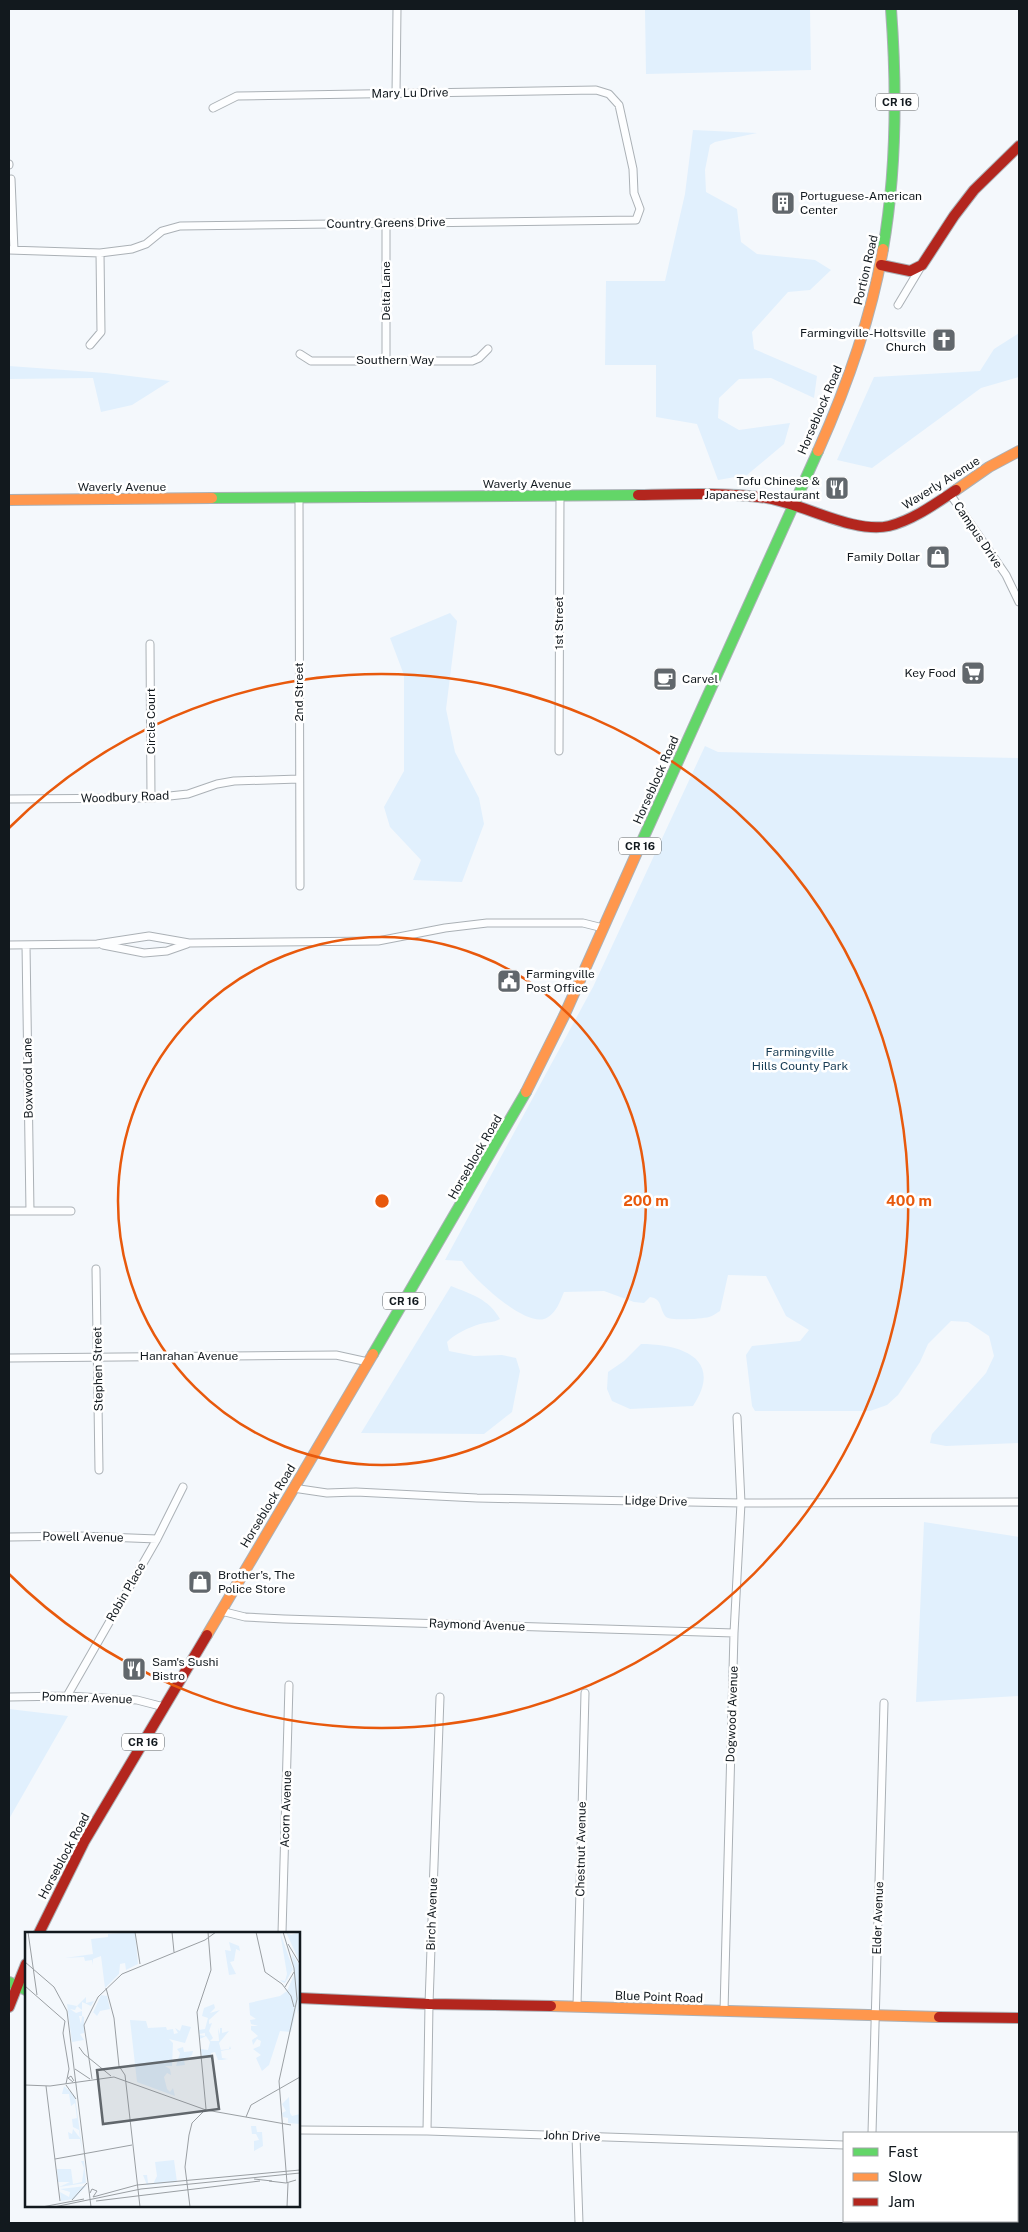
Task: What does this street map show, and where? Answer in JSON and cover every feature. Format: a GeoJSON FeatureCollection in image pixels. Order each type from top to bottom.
{"type":"FeatureCollection","features":[{"type":"Feature","properties":{"kind":"main road","name":"Portion Road"},"geometry":{"type":"LineString","coordinates":[[857,355],[881,265],[889,223],[897,136],[897,80],[891,9]]}},
{"type":"Feature","properties":{"kind":"main road"},"geometry":{"type":"LineString","coordinates":[[881,265],[910,271],[922,265],[969,197],[986,177],[1019,146]]}},
{"type":"Feature","properties":{"kind":"main road","name":"Horseblock Road"},"geometry":{"type":"LineString","coordinates":[[39,1932],[84,1842],[516,1111],[560,1023],[603,928],[841,398],[857,355]]}},
{"type":"Feature","properties":{"kind":"main road","name":"Waverly Avenue"},"geometry":{"type":"LineString","coordinates":[[9,500],[738,494],[794,503],[851,525],[876,528],[900,523],[1019,451]]}},
{"type":"Feature","properties":{"kind":"main road"},"geometry":{"type":"LineString","coordinates":[[9,2007],[25,1966]]}},
{"type":"Feature","properties":{"kind":"main road","name":"Blue Point Road"},"geometry":{"type":"LineString","coordinates":[[300,1998],[429,2004],[577,2006],[875,2016],[1019,2018]]}},
{"type":"Feature","properties":{"kind":"street"},"geometry":{"type":"LineString","coordinates":[[396,94],[397,9]]}},
{"type":"Feature","properties":{"kind":"street","name":"Mary Lu Drive"},"geometry":{"type":"LineString","coordinates":[[213,108],[237,96],[596,90],[609,94]]}},
{"type":"Feature","properties":{"kind":"street","name":"Country Greens Drive"},"geometry":{"type":"LineString","coordinates":[[11,250],[100,253],[132,249],[146,244],[162,231],[180,226],[636,220],[640,209],[634,193],[633,169],[619,105],[609,94]]}},
{"type":"Feature","properties":{"kind":"street"},"geometry":{"type":"LineString","coordinates":[[11,180],[11,250]]}},
{"type":"Feature","properties":{"kind":"street","name":"Delta Lane"},"geometry":{"type":"LineString","coordinates":[[386,223],[386,360]]}},
{"type":"Feature","properties":{"kind":"street"},"geometry":{"type":"LineString","coordinates":[[90,345],[101,332],[100,253]]}},
{"type":"Feature","properties":{"kind":"street"},"geometry":{"type":"LineString","coordinates":[[898,305],[922,265]]}},
{"type":"Feature","properties":{"kind":"street","name":"Southern Way"},"geometry":{"type":"LineString","coordinates":[[300,354],[311,360],[472,361],[479,358],[488,349]]}},
{"type":"Feature","properties":{"kind":"street","name":"Campus Drive"},"geometry":{"type":"LineString","coordinates":[[950,494],[1017,591],[1019,602]]}},
{"type":"Feature","properties":{"kind":"street","name":"1st Street"},"geometry":{"type":"LineString","coordinates":[[559,751],[560,496]]}},
{"type":"Feature","properties":{"kind":"street","name":"2nd Street"},"geometry":{"type":"LineString","coordinates":[[298,498],[300,886]]}},
{"type":"Feature","properties":{"kind":"street","name":"Circle Court"},"geometry":{"type":"LineString","coordinates":[[150,644],[151,798]]}},
{"type":"Feature","properties":{"kind":"street","name":"Woodbury Road"},"geometry":{"type":"LineString","coordinates":[[9,799],[151,798],[188,794],[217,784],[234,781],[299,780]]}},
{"type":"Feature","properties":{"kind":"street"},"geometry":{"type":"LineString","coordinates":[[9,945],[97,944],[149,936],[190,943],[378,941],[445,928],[487,923],[583,923],[603,928]]}},
{"type":"Feature","properties":{"kind":"street"},"geometry":{"type":"LineString","coordinates":[[97,944],[144,954],[167,952],[190,943]]}},
{"type":"Feature","properties":{"kind":"street","name":"Boxwood Lane"},"geometry":{"type":"LineString","coordinates":[[26,945],[30,1211]]}},
{"type":"Feature","properties":{"kind":"street"},"geometry":{"type":"LineString","coordinates":[[9,1211],[71,1211]]}},
{"type":"Feature","properties":{"kind":"street","name":"Stephen Street"},"geometry":{"type":"LineString","coordinates":[[96,1269],[100,1470]]}},
{"type":"Feature","properties":{"kind":"street","name":"Hanrahan Avenue"},"geometry":{"type":"LineString","coordinates":[[9,1358],[336,1355],[368,1362]]}},
{"type":"Feature","properties":{"kind":"street","name":"Dogwood Avenue"},"geometry":{"type":"LineString","coordinates":[[724,2011],[734,1633],[741,1503],[737,1417]]}},
{"type":"Feature","properties":{"kind":"street","name":"Robin Place"},"geometry":{"type":"LineString","coordinates":[[67,1696],[157,1539],[182,1487]]}},
{"type":"Feature","properties":{"kind":"street","name":"Lidge Drive"},"geometry":{"type":"LineString","coordinates":[[293,1488],[327,1494],[356,1492],[477,1498],[741,1503],[1019,1502]]}},
{"type":"Feature","properties":{"kind":"street","name":"Powell Avenue"},"geometry":{"type":"LineString","coordinates":[[9,1537],[80,1536],[157,1539]]}},
{"type":"Feature","properties":{"kind":"street","name":"Raymond Avenue"},"geometry":{"type":"LineString","coordinates":[[221,1611],[245,1617],[284,1619],[734,1633]]}},
{"type":"Feature","properties":{"kind":"street","name":"Acorn Avenue"},"geometry":{"type":"LineString","coordinates":[[282,1932],[289,1686]]}},
{"type":"Feature","properties":{"kind":"street","name":"Chestnut Avenue"},"geometry":{"type":"LineString","coordinates":[[577,2006],[585,1693]]}},
{"type":"Feature","properties":{"kind":"street","name":"Pommer Avenue"},"geometry":{"type":"LineString","coordinates":[[9,1697],[67,1696],[137,1700],[164,1707]]}},
{"type":"Feature","properties":{"kind":"street","name":"Birch Avenue"},"geometry":{"type":"LineString","coordinates":[[427,2131],[429,2004],[440,1697]]}},
{"type":"Feature","properties":{"kind":"street","name":"Elder Avenue"},"geometry":{"type":"LineString","coordinates":[[872,2132],[884,1703]]}},
{"type":"Feature","properties":{"kind":"street","name":"John Drive"},"geometry":{"type":"LineString","coordinates":[[300,2130],[427,2131],[843,2146]]}},
{"type":"Feature","properties":{"kind":"street"},"geometry":{"type":"LineString","coordinates":[[576,2136],[579,2223]]}},
{"type":"Feature","properties":{"kind":"green space"},"geometry":{"type":"Polygon","coordinates":[[[645,9],[810,9],[811,70],[646,74],[645,9]]]}},
{"type":"Feature","properties":{"kind":"green space"},"geometry":{"type":"Polygon","coordinates":[[[693,130],[757,133],[715,142],[710,145],[705,170],[706,192],[737,209],[741,242],[757,254],[815,260],[831,270],[810,290],[788,292],[752,332],[754,349],[817,376],[814,398],[771,378],[739,379],[719,398],[718,418],[739,430],[790,423],[784,444],[747,475],[718,480],[697,424],[656,417],[656,365],[605,365],[606,281],[665,281],[685,194],[693,130]]]}},
{"type":"Feature","properties":{"kind":"green space"},"geometry":{"type":"Polygon","coordinates":[[[1019,333],[1019,377],[981,388],[872,468],[837,460],[874,377],[980,371],[994,349],[1019,333]]]}},
{"type":"Feature","properties":{"kind":"green space"},"geometry":{"type":"Polygon","coordinates":[[[9,366],[106,373],[170,381],[132,405],[101,412],[93,378],[9,379],[9,366]]]}},
{"type":"Feature","properties":{"kind":"green space"},"geometry":{"type":"Polygon","coordinates":[[[450,613],[457,621],[446,709],[455,752],[479,798],[484,824],[462,882],[413,880],[421,860],[390,827],[384,807],[404,771],[404,675],[390,638],[450,613]]]}},
{"type":"Feature","properties":{"kind":"green space","name":"Farmingville Hills County Park"},"geometry":{"type":"Polygon","coordinates":[[[705,746],[718,752],[1019,758],[1019,1443],[946,1446],[930,1443],[932,1434],[986,1373],[994,1356],[989,1336],[968,1322],[951,1321],[928,1344],[920,1362],[898,1395],[887,1405],[870,1411],[755,1411],[752,1406],[746,1355],[752,1346],[800,1341],[809,1330],[786,1316],[766,1276],[728,1275],[720,1311],[705,1318],[669,1318],[666,1317],[659,1302],[654,1298],[650,1297],[644,1303],[634,1302],[604,1291],[564,1292],[552,1314],[544,1319],[535,1319],[511,1308],[499,1299],[476,1278],[462,1261],[445,1260],[593,987],[705,746]]]}},
{"type":"Feature","properties":{"kind":"green space"},"geometry":{"type":"Polygon","coordinates":[[[451,1286],[485,1302],[496,1312],[500,1319],[480,1324],[458,1333],[447,1342],[449,1351],[474,1356],[502,1355],[516,1358],[520,1371],[512,1412],[484,1434],[361,1433],[451,1286]]]}},
{"type":"Feature","properties":{"kind":"green space"},"geometry":{"type":"Polygon","coordinates":[[[641,1344],[671,1347],[684,1351],[694,1357],[701,1366],[704,1376],[701,1390],[693,1406],[630,1409],[612,1401],[607,1389],[608,1372],[624,1361],[641,1344]]]}},
{"type":"Feature","properties":{"kind":"green space"},"geometry":{"type":"Polygon","coordinates":[[[924,1522],[1019,1537],[1019,1696],[916,1702],[924,1522]]]}},
{"type":"Feature","properties":{"kind":"green space"},"geometry":{"type":"Polygon","coordinates":[[[9,1709],[68,1716],[9,1819],[9,1709]]]}},
{"type":"Feature","properties":{"kind":"traffic: fast"},"geometry":{"type":"LineString","coordinates":[[883,249],[888,219],[893,159],[895,99],[891,9]]}},
{"type":"Feature","properties":{"kind":"traffic: fast"},"geometry":{"type":"LineString","coordinates":[[638,850],[818,451]]}},
{"type":"Feature","properties":{"kind":"traffic: fast"},"geometry":{"type":"LineString","coordinates":[[212,498],[638,495]]}},
{"type":"Feature","properties":{"kind":"traffic: fast"},"geometry":{"type":"LineString","coordinates":[[373,1354],[526,1092]]}},
{"type":"Feature","properties":{"kind":"traffic: fast"},"geometry":{"type":"LineString","coordinates":[[9,1982],[25,1990]]}},
{"type":"Feature","properties":{"kind":"traffic: slow"},"geometry":{"type":"LineString","coordinates":[[818,451],[839,402],[857,352],[872,301],[883,249]]}},
{"type":"Feature","properties":{"kind":"traffic: slow"},"geometry":{"type":"LineString","coordinates":[[956,490],[989,467],[1019,451]]}},
{"type":"Feature","properties":{"kind":"traffic: slow"},"geometry":{"type":"LineString","coordinates":[[9,500],[212,498]]}},
{"type":"Feature","properties":{"kind":"traffic: slow"},"geometry":{"type":"LineString","coordinates":[[526,1092],[564,1016],[638,850]]}},
{"type":"Feature","properties":{"kind":"traffic: slow"},"geometry":{"type":"LineString","coordinates":[[207,1635],[373,1354]]}},
{"type":"Feature","properties":{"kind":"traffic: slow"},"geometry":{"type":"LineString","coordinates":[[551,2006],[939,2017]]}},
{"type":"Feature","properties":{"kind":"traffic: jam"},"geometry":{"type":"LineString","coordinates":[[881,265],[910,271],[922,265],[954,216],[974,190],[1019,146]]}},
{"type":"Feature","properties":{"kind":"traffic: jam"},"geometry":{"type":"LineString","coordinates":[[638,495],[719,494],[767,498],[845,522],[875,527],[889,526],[907,520],[956,490]]}},
{"type":"Feature","properties":{"kind":"traffic: jam"},"geometry":{"type":"LineString","coordinates":[[39,1932],[84,1842],[207,1635]]}},
{"type":"Feature","properties":{"kind":"traffic: jam"},"geometry":{"type":"LineString","coordinates":[[9,2007],[25,1967]]}},
{"type":"Feature","properties":{"kind":"traffic: jam"},"geometry":{"type":"LineString","coordinates":[[300,1998],[429,2004],[551,2006]]}},
{"type":"Feature","properties":{"kind":"traffic: jam"},"geometry":{"type":"LineString","coordinates":[[939,2017],[1019,2018]]}},
{"type":"Feature","properties":{"kind":"place","name":"Portuguese-American Center"},"geometry":{"type":"Point","coordinates":[783,203]}},
{"type":"Feature","properties":{"kind":"place","name":"Farmingville-Holtsville Church"},"geometry":{"type":"Point","coordinates":[944,340]}},
{"type":"Feature","properties":{"kind":"place","name":"Tofu Chinese & Japanese Restaurant"},"geometry":{"type":"Point","coordinates":[837,488]}},
{"type":"Feature","properties":{"kind":"place","name":"Family Dollar"},"geometry":{"type":"Point","coordinates":[938,557]}},
{"type":"Feature","properties":{"kind":"place","name":"Key Food"},"geometry":{"type":"Point","coordinates":[973,673]}},
{"type":"Feature","properties":{"kind":"place","name":"Carvel"},"geometry":{"type":"Point","coordinates":[665,679]}},
{"type":"Feature","properties":{"kind":"place","name":"Farmingville Post Office"},"geometry":{"type":"Point","coordinates":[509,981]}},
{"type":"Feature","properties":{"kind":"place","name":"Brother's, The Police Store"},"geometry":{"type":"Point","coordinates":[200,1582]}},
{"type":"Feature","properties":{"kind":"place","name":"Sam's Sushi Bistro"},"geometry":{"type":"Point","coordinates":[134,1669]}}]}
